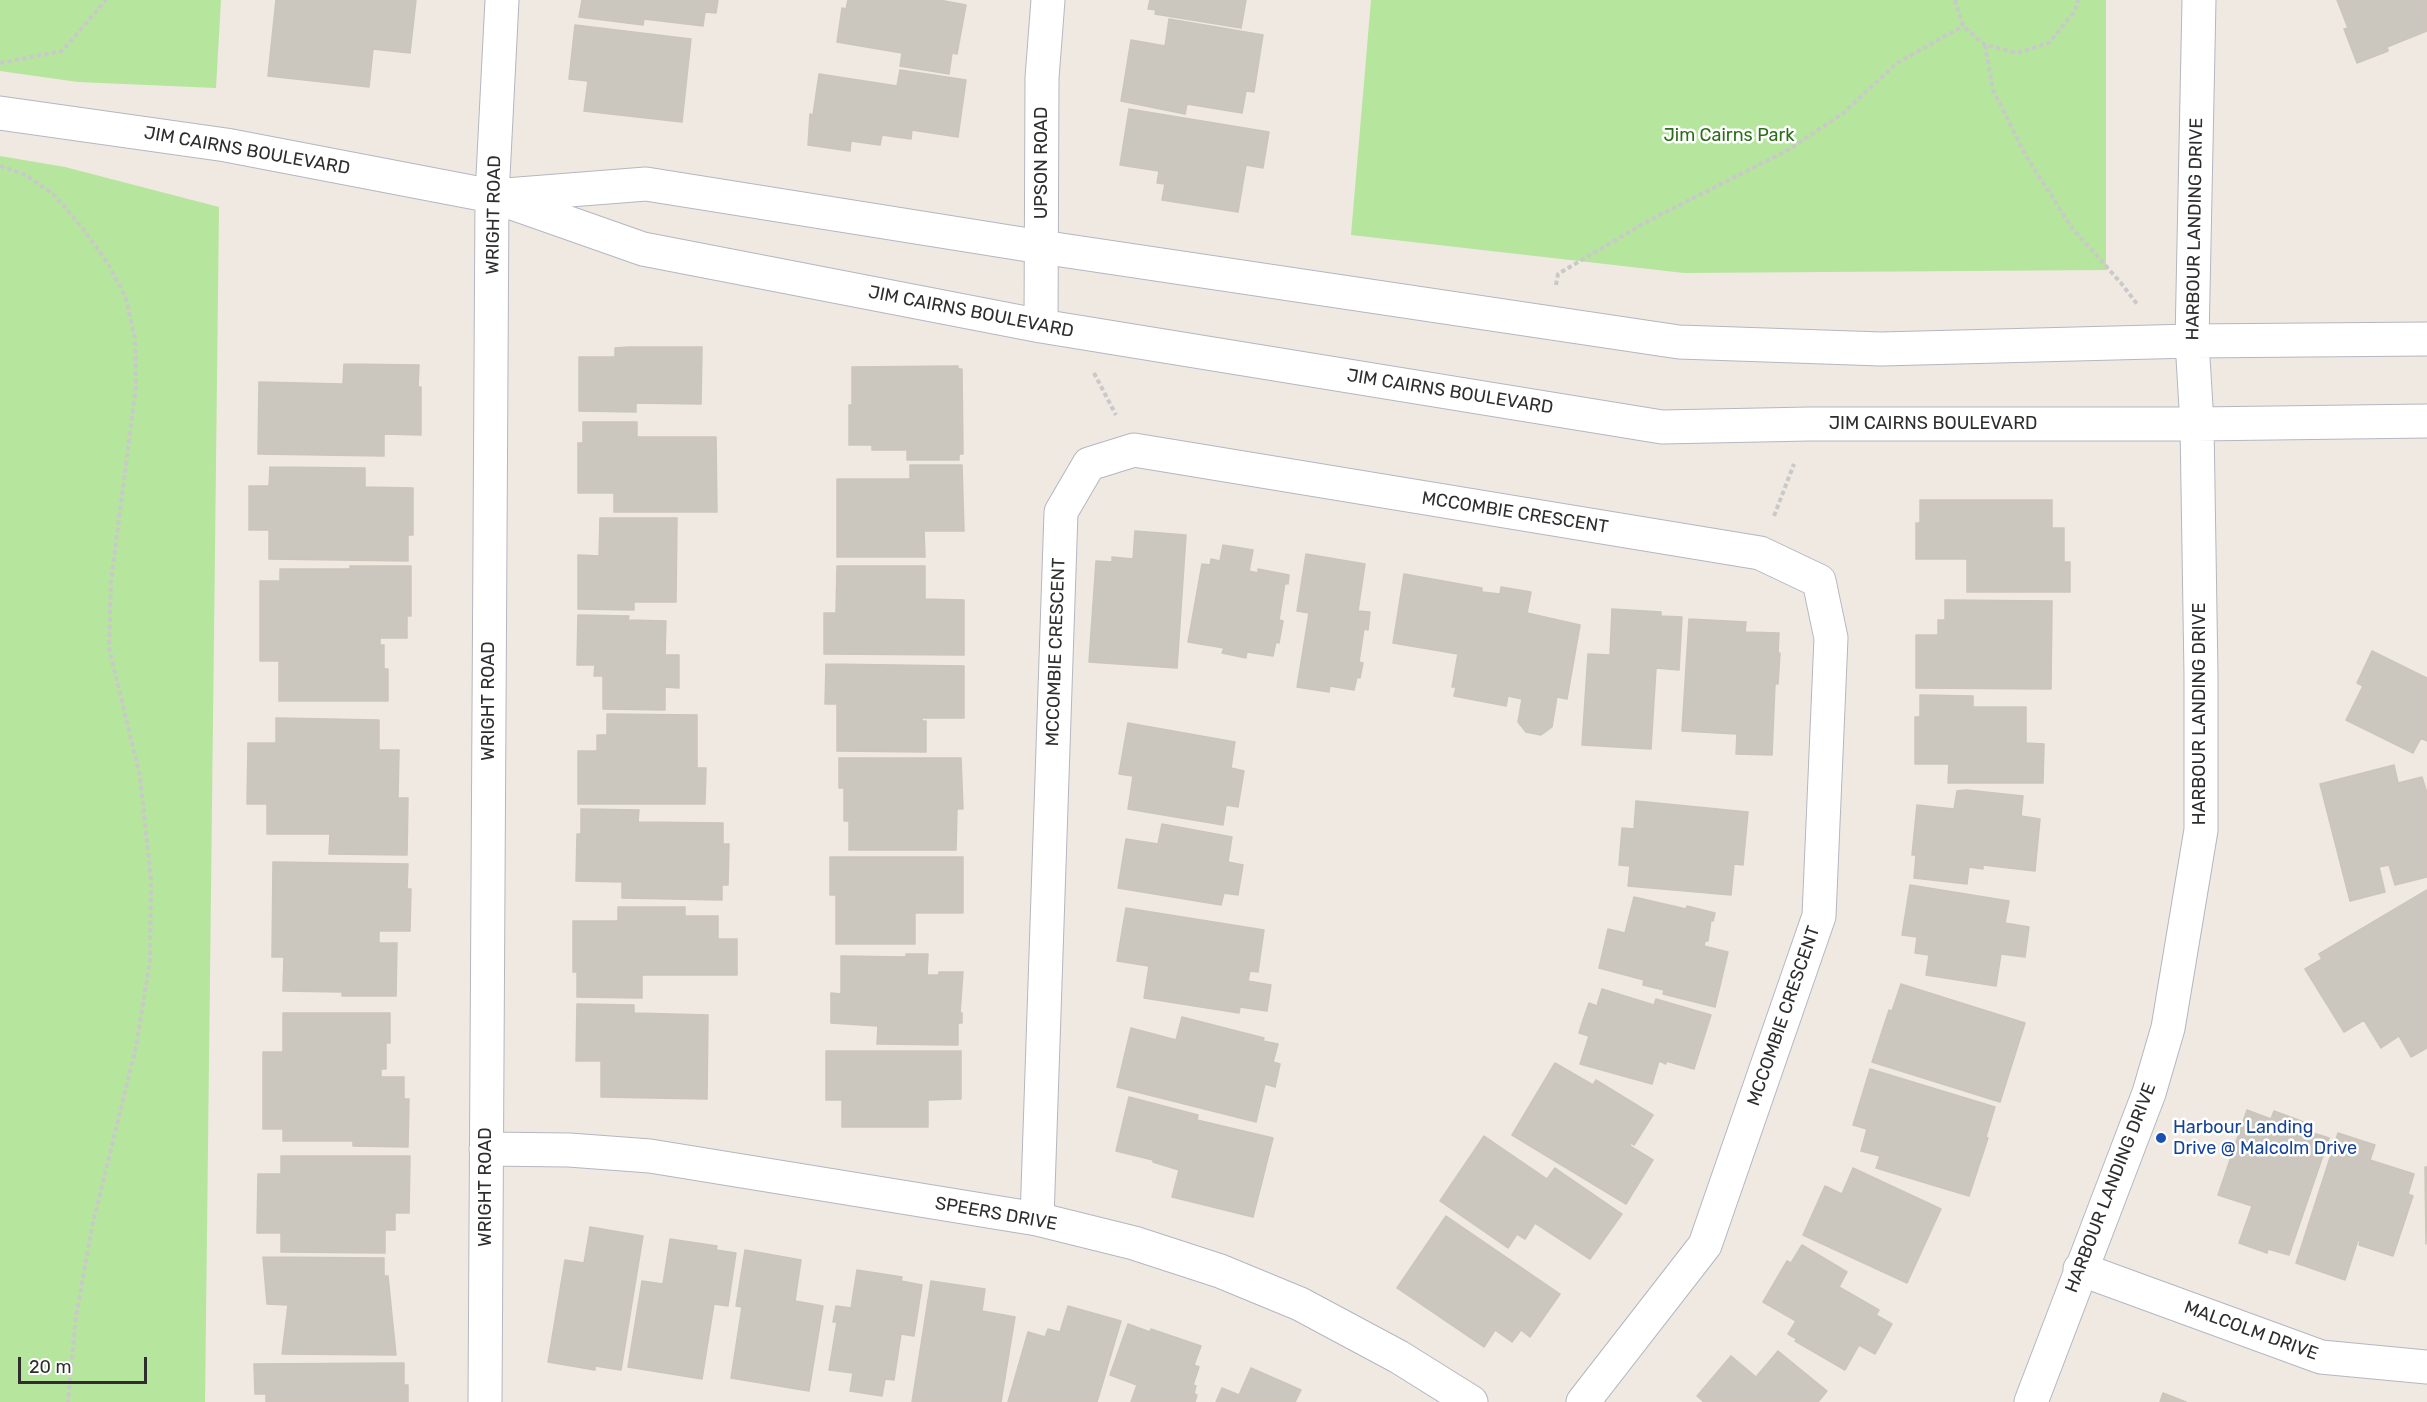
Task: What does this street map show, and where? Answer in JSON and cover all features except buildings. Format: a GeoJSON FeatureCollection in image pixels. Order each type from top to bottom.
{"type":"FeatureCollection","features":[{"type":"Feature","properties":{"kind":"street","name":"WRIGHT ROAD"},"geometry":{"type":"LineString","coordinates":[[485,1402],[492,196],[502,0]]}},
{"type":"Feature","properties":{"kind":"street","name":"UPSON ROAD"},"geometry":{"type":"LineString","coordinates":[[1048,0],[1042,78],[1041,247],[1057,328]]}},
{"type":"Feature","properties":{"kind":"street","name":"HARBOUR LANDING DRIVE"},"geometry":{"type":"LineString","coordinates":[[2031,1402],[2149,1093],[2168,1028],[2200,830],[2201,676],[2197,424],[2179,342],[2199,0]]}},
{"type":"Feature","properties":{"kind":"street","name":"JIM CAIRNS BOULEVARD"},"geometry":{"type":"LineString","coordinates":[[0,113],[226,145],[492,196],[643,249],[1057,328],[1662,427],[1809,424],[2197,424],[2427,421]]}},
{"type":"Feature","properties":{"kind":"street","name":"JIM CAIRNS BOULEVARD"},"geometry":{"type":"LineString","coordinates":[[492,196],[645,184],[1041,247],[1679,342],[1881,349],[2427,339]]}},
{"type":"Feature","properties":{"kind":"street","name":"MCCOMBIE CRESCENT"},"geometry":{"type":"LineString","coordinates":[[1037,1219],[1060,512],[1089,464],[1134,450],[1760,553],[1819,581],[1831,638],[1819,916],[1705,1245],[1583,1402]]}},
{"type":"Feature","properties":{"kind":"street","name":"SPEERS DRIVE"},"geometry":{"type":"LineString","coordinates":[[486,1149],[569,1150],[650,1156],[1037,1219],[1134,1243],[1220,1270],[1300,1304],[1399,1358],[1471,1402]]}},
{"type":"Feature","properties":{"kind":"street","name":"MALCOLM DRIVE"},"geometry":{"type":"LineString","coordinates":[[2080,1269],[2321,1357],[2427,1367]]}},
{"type":"Feature","properties":{"kind":"path"},"geometry":{"type":"LineString","coordinates":[[0,63],[62,51],[106,0]]}},
{"type":"Feature","properties":{"kind":"path"},"geometry":{"type":"LineString","coordinates":[[1954,0],[1963,26],[1985,45],[2017,53],[2049,43],[2075,11],[2078,0]]}},
{"type":"Feature","properties":{"kind":"path"},"geometry":{"type":"LineString","coordinates":[[1551,323],[1558,274],[1646,222],[1788,150],[1842,114],[1897,63],[1963,26]]}},
{"type":"Feature","properties":{"kind":"path"},"geometry":{"type":"LineString","coordinates":[[1985,45],[1993,90],[2026,156],[2072,228],[2121,283],[2179,342]]}},
{"type":"Feature","properties":{"kind":"path"},"geometry":{"type":"LineString","coordinates":[[0,166],[26,175],[54,195],[81,226],[107,262],[126,298],[135,339],[136,386],[111,582],[109,648],[140,776],[152,880],[150,961],[136,1047],[92,1227],[76,1317],[68,1402]]}},
{"type":"Feature","properties":{"kind":"path"},"geometry":{"type":"LineString","coordinates":[[1057,328],[1134,450]]}},
{"type":"Feature","properties":{"kind":"path"},"geometry":{"type":"LineString","coordinates":[[1760,553],[1809,424]]}},
{"type":"Feature","properties":{"kind":"green space"},"geometry":{"type":"Polygon","coordinates":[[[0,0],[221,0],[216,88],[78,82],[0,71],[0,0]]]}},
{"type":"Feature","properties":{"kind":"green space","name":"Jim Cairns Park"},"geometry":{"type":"Polygon","coordinates":[[[1371,0],[2106,0],[2106,270],[1684,273],[1351,235],[1371,0]]]}},
{"type":"Feature","properties":{"kind":"green space"},"geometry":{"type":"Polygon","coordinates":[[[0,156],[65,167],[219,207],[205,1402],[0,1402],[0,156]]]}},
{"type":"Feature","properties":{"kind":"place","name":"Harbour Landing Drive @ Malcolm Drive"},"geometry":{"type":"Point","coordinates":[2161,1138]}}]}
